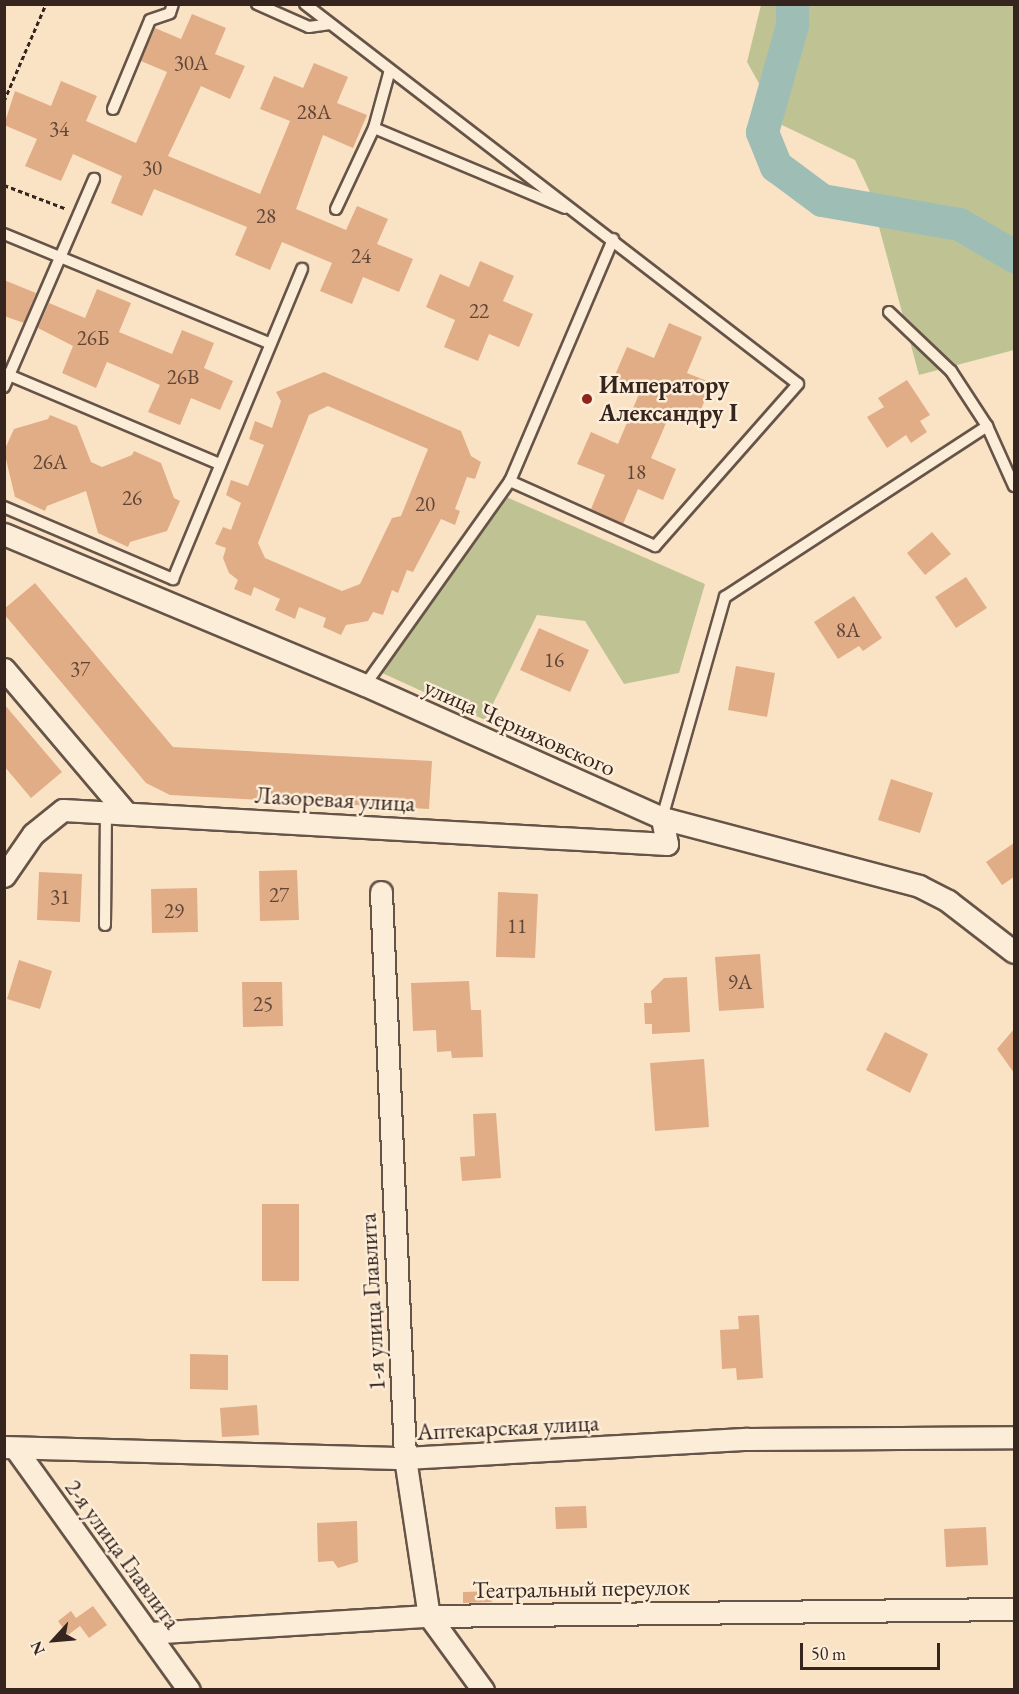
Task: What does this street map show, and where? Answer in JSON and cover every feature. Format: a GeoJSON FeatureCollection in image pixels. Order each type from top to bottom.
{"type":"FeatureCollection","features":[{"type":"Feature","properties":{"kind":"street","name":"улица Черняховского"},"geometry":{"type":"LineString","coordinates":[[4,534],[364,685],[662,818],[919,886],[948,901],[1014,952]]}},
{"type":"Feature","properties":{"kind":"street"},"geometry":{"type":"LineString","coordinates":[[4,669],[116,812]]}},
{"type":"Feature","properties":{"kind":"street","name":"Лазоревая улица"},"geometry":{"type":"LineString","coordinates":[[4,876],[33,834],[63,810],[667,844],[662,818]]}},
{"type":"Feature","properties":{"kind":"street","name":"1-я улица Главлита"},"geometry":{"type":"LineString","coordinates":[[381,892],[405,1458],[429,1616],[483,1689]]}},
{"type":"Feature","properties":{"kind":"street","name":"Аптекарская улица"},"geometry":{"type":"LineString","coordinates":[[10,1447],[405,1458],[747,1439],[1014,1437]]}},
{"type":"Feature","properties":{"kind":"street","name":"2-я улица Главлита"},"geometry":{"type":"LineString","coordinates":[[10,1447],[189,1689]]}},
{"type":"Feature","properties":{"kind":"street","name":"Театральный переулок"},"geometry":{"type":"LineString","coordinates":[[148,1633],[429,1616],[1014,1609]]}},
{"type":"Feature","properties":{"kind":"lane"},"geometry":{"type":"LineString","coordinates":[[113,109],[150,20],[170,13],[173,4]]}},
{"type":"Feature","properties":{"kind":"lane"},"geometry":{"type":"LineString","coordinates":[[256,4],[309,27],[330,24]]}},
{"type":"Feature","properties":{"kind":"lane"},"geometry":{"type":"LineString","coordinates":[[305,4],[613,239],[798,384],[655,546],[510,481]]}},
{"type":"Feature","properties":{"kind":"lane"},"geometry":{"type":"LineString","coordinates":[[336,208],[374,128],[390,70]]}},
{"type":"Feature","properties":{"kind":"lane"},"geometry":{"type":"LineString","coordinates":[[374,128],[579,214]]}},
{"type":"Feature","properties":{"kind":"lane"},"geometry":{"type":"LineString","coordinates":[[4,387],[7,374],[62,257],[94,179]]}},
{"type":"Feature","properties":{"kind":"lane"},"geometry":{"type":"LineString","coordinates":[[4,234],[268,343]]}},
{"type":"Feature","properties":{"kind":"lane"},"geometry":{"type":"LineString","coordinates":[[364,685],[510,481],[613,239]]}},
{"type":"Feature","properties":{"kind":"lane"},"geometry":{"type":"LineString","coordinates":[[4,507],[173,579],[268,343],[302,269]]}},
{"type":"Feature","properties":{"kind":"lane"},"geometry":{"type":"LineString","coordinates":[[889,312],[951,371],[987,426],[1014,486]]}},
{"type":"Feature","properties":{"kind":"lane"},"geometry":{"type":"LineString","coordinates":[[7,374],[219,464]]}},
{"type":"Feature","properties":{"kind":"lane"},"geometry":{"type":"LineString","coordinates":[[662,818],[726,597],[987,426]]}},
{"type":"Feature","properties":{"kind":"lane"},"geometry":{"type":"LineString","coordinates":[[105,925],[116,812]]}},
{"type":"Feature","properties":{"kind":"path"},"geometry":{"type":"LineString","coordinates":[[4,101],[46,4]]}},
{"type":"Feature","properties":{"kind":"path"},"geometry":{"type":"LineString","coordinates":[[4,185],[80,214]]}},
{"type":"Feature","properties":{"kind":"green space"},"geometry":{"type":"Polygon","coordinates":[[[761,5],[1014,5],[1014,350],[919,375],[869,190],[855,160],[782,125],[747,62],[761,5]]]}},
{"type":"Feature","properties":{"kind":"green space"},"geometry":{"type":"Polygon","coordinates":[[[504,496],[705,584],[679,673],[624,684],[585,621],[537,615],[485,720],[380,672],[504,496]]]}},
{"type":"Feature","properties":{"kind":"building"},"geometry":{"type":"Polygon","coordinates":[[[192,14],[226,28],[215,54],[245,66],[230,99],[201,86],[168,156],[260,194],[290,121],[260,109],[274,76],[303,88],[314,63],[348,77],[337,103],[367,115],[353,148],[323,135],[296,209],[346,230],[357,206],[388,219],[377,244],[413,259],[399,292],[363,277],[352,304],[320,291],[332,263],[282,242],[270,270],[235,255],[247,227],[154,189],[142,216],[111,203],[122,176],[73,154],[61,181],[25,166],[37,139],[4,125],[15,91],[51,106],[61,81],[97,96],[86,121],[136,143],[167,72],[141,61],[155,28],[181,39],[192,14]]]}},
{"type":"Feature","properties":{"kind":"building"},"geometry":{"type":"Polygon","coordinates":[[[480,261],[514,276],[503,301],[533,314],[519,347],[489,334],[478,361],[444,347],[455,320],[426,307],[440,274],[469,287],[480,261]]]}},
{"type":"Feature","properties":{"kind":"building"},"geometry":{"type":"Polygon","coordinates":[[[4,280],[36,293],[24,323],[4,316],[4,280]]]}},
{"type":"Feature","properties":{"kind":"building"},"geometry":{"type":"Polygon","coordinates":[[[97,289],[131,303],[119,332],[172,354],[182,330],[214,343],[204,368],[233,381],[220,410],[191,398],[180,425],[148,412],[160,385],[133,373],[107,362],[96,388],[62,373],[73,346],[38,328],[49,303],[85,318],[97,289]]]}},
{"type":"Feature","properties":{"kind":"building"},"geometry":{"type":"Polygon","coordinates":[[[669,323],[702,337],[687,373],[712,383],[697,419],[672,408],[651,458],[676,469],[663,500],[638,489],[623,524],[591,509],[605,475],[577,464],[591,432],[618,444],[639,394],[612,382],[627,347],[654,358],[669,323]]]}},
{"type":"Feature","properties":{"kind":"building"},"geometry":{"type":"Polygon","coordinates":[[[324,372],[461,431],[471,456],[481,462],[475,479],[467,477],[455,509],[460,511],[455,525],[441,519],[413,572],[407,570],[398,593],[392,590],[383,615],[373,612],[368,621],[346,625],[341,635],[323,627],[326,618],[299,607],[295,619],[275,610],[280,599],[254,587],[251,596],[234,589],[238,580],[229,573],[223,558],[226,548],[215,544],[223,527],[231,530],[241,503],[226,495],[231,480],[248,486],[264,445],[249,439],[255,421],[272,428],[281,401],[276,392],[324,372]],[[328,406],[309,415],[258,543],[265,558],[342,591],[360,584],[392,518],[401,516],[428,449],[328,406]]]}},
{"type":"Feature","properties":{"kind":"building"},"geometry":{"type":"Polygon","coordinates":[[[907,380],[930,415],[920,421],[927,432],[911,443],[906,435],[887,448],[867,417],[884,407],[878,398],[907,380]]]}},
{"type":"Feature","properties":{"kind":"building"},"geometry":{"type":"Polygon","coordinates":[[[50,415],[77,426],[91,462],[102,467],[132,455],[134,451],[161,463],[174,498],[180,501],[167,531],[130,542],[128,547],[98,533],[86,491],[47,506],[45,511],[15,497],[4,451],[14,429],[48,419],[50,415]]]}},
{"type":"Feature","properties":{"kind":"building"},"geometry":{"type":"Polygon","coordinates":[[[932,532],[951,554],[925,575],[907,553],[932,532]]]}},
{"type":"Feature","properties":{"kind":"building"},"geometry":{"type":"Polygon","coordinates":[[[966,577],[987,608],[956,628],[935,597],[966,577]]]}},
{"type":"Feature","properties":{"kind":"building"},"geometry":{"type":"Polygon","coordinates":[[[35,583],[173,747],[432,761],[429,809],[170,795],[146,783],[4,614],[4,609],[35,583]]]}},
{"type":"Feature","properties":{"kind":"building"},"geometry":{"type":"Polygon","coordinates":[[[854,596],[882,638],[863,651],[859,646],[838,659],[814,622],[854,596]]]}},
{"type":"Feature","properties":{"kind":"building"},"geometry":{"type":"Polygon","coordinates":[[[539,628],[589,650],[570,692],[520,670],[539,628]]]}},
{"type":"Feature","properties":{"kind":"building"},"geometry":{"type":"Polygon","coordinates":[[[736,666],[775,673],[767,717],[728,710],[736,666]]]}},
{"type":"Feature","properties":{"kind":"building"},"geometry":{"type":"Polygon","coordinates":[[[4,704],[62,772],[31,798],[4,766],[4,704]]]}},
{"type":"Feature","properties":{"kind":"building"},"geometry":{"type":"Polygon","coordinates":[[[891,779],[933,793],[920,833],[878,820],[891,779]]]}},
{"type":"Feature","properties":{"kind":"building"},"geometry":{"type":"Polygon","coordinates":[[[1014,843],[1014,877],[1002,885],[986,862],[1014,843]]]}},
{"type":"Feature","properties":{"kind":"building"},"geometry":{"type":"Polygon","coordinates":[[[297,870],[299,920],[260,921],[259,871],[297,870]]]}},
{"type":"Feature","properties":{"kind":"building"},"geometry":{"type":"Polygon","coordinates":[[[39,872],[82,874],[80,922],[37,920],[39,872]]]}},
{"type":"Feature","properties":{"kind":"building"},"geometry":{"type":"Polygon","coordinates":[[[197,888],[198,932],[152,933],[151,889],[197,888]]]}},
{"type":"Feature","properties":{"kind":"building"},"geometry":{"type":"Polygon","coordinates":[[[498,892],[538,894],[535,958],[496,957],[498,892]]]}},
{"type":"Feature","properties":{"kind":"building"},"geometry":{"type":"Polygon","coordinates":[[[760,954],[764,1008],[719,1011],[715,957],[760,954]]]}},
{"type":"Feature","properties":{"kind":"building"},"geometry":{"type":"Polygon","coordinates":[[[19,960],[52,971],[40,1009],[7,999],[19,960]]]}},
{"type":"Feature","properties":{"kind":"building"},"geometry":{"type":"Polygon","coordinates":[[[687,977],[690,1032],[652,1034],[652,1024],[645,1024],[644,1003],[652,1003],[651,991],[664,978],[687,977]]]}},
{"type":"Feature","properties":{"kind":"building"},"geometry":{"type":"Polygon","coordinates":[[[469,981],[471,1010],[481,1010],[483,1057],[452,1058],[451,1051],[437,1052],[436,1030],[413,1031],[411,983],[469,981]]]}},
{"type":"Feature","properties":{"kind":"building"},"geometry":{"type":"Polygon","coordinates":[[[242,982],[282,982],[283,1026],[243,1027],[242,982]]]}},
{"type":"Feature","properties":{"kind":"building"},"geometry":{"type":"Polygon","coordinates":[[[1014,1029],[1014,1073],[997,1049],[1014,1029]]]}},
{"type":"Feature","properties":{"kind":"building"},"geometry":{"type":"Polygon","coordinates":[[[885,1032],[928,1054],[910,1093],[866,1070],[885,1032]]]}},
{"type":"Feature","properties":{"kind":"building"},"geometry":{"type":"Polygon","coordinates":[[[704,1059],[709,1127],[655,1131],[650,1063],[704,1059]]]}},
{"type":"Feature","properties":{"kind":"building"},"geometry":{"type":"Polygon","coordinates":[[[496,1113],[501,1178],[462,1181],[460,1157],[475,1156],[473,1114],[496,1113]]]}},
{"type":"Feature","properties":{"kind":"building"},"geometry":{"type":"Polygon","coordinates":[[[262,1204],[299,1204],[299,1281],[262,1281],[262,1204]]]}},
{"type":"Feature","properties":{"kind":"building"},"geometry":{"type":"Polygon","coordinates":[[[759,1315],[763,1378],[737,1380],[736,1368],[722,1369],[720,1330],[739,1329],[738,1316],[759,1315]]]}},
{"type":"Feature","properties":{"kind":"building"},"geometry":{"type":"Polygon","coordinates":[[[190,1354],[228,1355],[228,1390],[190,1389],[190,1354]]]}},
{"type":"Feature","properties":{"kind":"building"},"geometry":{"type":"Polygon","coordinates":[[[257,1405],[259,1435],[222,1437],[220,1408],[257,1405]]]}},
{"type":"Feature","properties":{"kind":"building"},"geometry":{"type":"Polygon","coordinates":[[[586,1506],[587,1528],[556,1529],[555,1507],[586,1506]]]}},
{"type":"Feature","properties":{"kind":"building"},"geometry":{"type":"Polygon","coordinates":[[[357,1521],[358,1562],[338,1568],[333,1561],[318,1562],[317,1523],[357,1521]]]}},
{"type":"Feature","properties":{"kind":"building"},"geometry":{"type":"Polygon","coordinates":[[[986,1527],[988,1565],[946,1567],[944,1529],[986,1527]]]}},
{"type":"Feature","properties":{"kind":"building"},"geometry":{"type":"Polygon","coordinates":[[[492,1591],[492,1602],[463,1603],[463,1592],[492,1591]]]}},
{"type":"Feature","properties":{"kind":"building"},"geometry":{"type":"Polygon","coordinates":[[[93,1606],[107,1625],[89,1638],[80,1626],[68,1635],[58,1621],[71,1611],[76,1618],[93,1606]]]}},
{"type":"Feature","properties":{"kind":"waterway"},"geometry":{"type":"LineString","coordinates":[[792,4],[792,25],[762,132],[776,166],[822,200],[959,224],[1014,256]]}},
{"type":"Feature","properties":{"kind":"place","name":"Императору Александру I"},"geometry":{"type":"Point","coordinates":[587,399]}}]}
